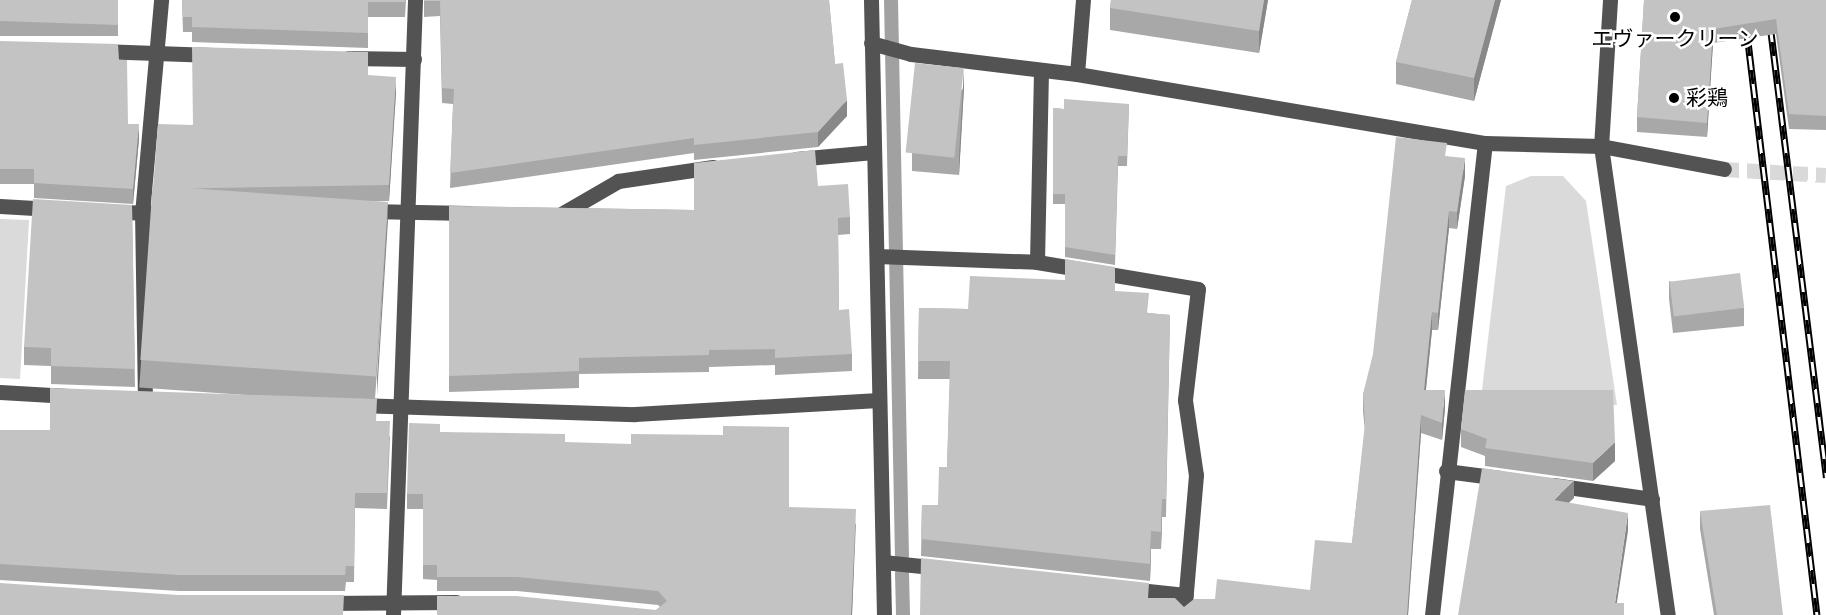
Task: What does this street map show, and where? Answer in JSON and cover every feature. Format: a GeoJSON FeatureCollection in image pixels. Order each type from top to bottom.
{"type":"FeatureCollection","features":[{"type":"Feature","properties":{"kind":"street"},"geometry":{"type":"LineString","coordinates":[[145,401],[142,214],[159,54],[161,0]]}},
{"type":"Feature","properties":{"kind":"street"},"geometry":{"type":"LineString","coordinates":[[394,609],[400,406],[410,210],[415,0]]}},
{"type":"Feature","properties":{"kind":"street"},"geometry":{"type":"LineString","coordinates":[[871,0],[884,615]]}},
{"type":"Feature","properties":{"kind":"street"},"geometry":{"type":"LineString","coordinates":[[1077,74],[1083,0]]}},
{"type":"Feature","properties":{"kind":"street"},"geometry":{"type":"LineString","coordinates":[[1610,0],[1601,146],[1668,615]]}},
{"type":"Feature","properties":{"kind":"street"},"geometry":{"type":"LineString","coordinates":[[872,43],[911,54],[1041,73],[1077,74],[1485,142],[1601,146],[1724,169]]}},
{"type":"Feature","properties":{"kind":"street"},"geometry":{"type":"LineString","coordinates":[[80,50],[229,55]]}},
{"type":"Feature","properties":{"kind":"street"},"geometry":{"type":"LineString","coordinates":[[333,57],[414,59]]}},
{"type":"Feature","properties":{"kind":"street"},"geometry":{"type":"LineString","coordinates":[[1036,262],[1041,73]]}},
{"type":"Feature","properties":{"kind":"street"},"geometry":{"type":"LineString","coordinates":[[1431,615],[1485,142]]}},
{"type":"Feature","properties":{"kind":"street"},"geometry":{"type":"LineString","coordinates":[[780,160],[874,152]]}},
{"type":"Feature","properties":{"kind":"street"},"geometry":{"type":"LineString","coordinates":[[536,216],[559,218],[618,181],[732,164]]}},
{"type":"Feature","properties":{"kind":"street"},"geometry":{"type":"LineString","coordinates":[[0,206],[71,210]]}},
{"type":"Feature","properties":{"kind":"street"},"geometry":{"type":"LineString","coordinates":[[352,211],[410,210],[490,214]]}},
{"type":"Feature","properties":{"kind":"street"},"geometry":{"type":"LineString","coordinates":[[95,211],[142,214],[189,213]]}},
{"type":"Feature","properties":{"kind":"street"},"geometry":{"type":"LineString","coordinates":[[877,256],[1036,262],[1198,289],[1185,400],[1196,475],[1184,615]]}},
{"type":"Feature","properties":{"kind":"street"},"geometry":{"type":"LineString","coordinates":[[0,392],[89,398]]}},
{"type":"Feature","properties":{"kind":"street"},"geometry":{"type":"LineString","coordinates":[[123,400],[168,401]]}},
{"type":"Feature","properties":{"kind":"street"},"geometry":{"type":"LineString","coordinates":[[342,405],[635,414],[879,400]]}},
{"type":"Feature","properties":{"kind":"street"},"geometry":{"type":"LineString","coordinates":[[1446,471],[1515,480]]}},
{"type":"Feature","properties":{"kind":"street"},"geometry":{"type":"LineString","coordinates":[[1538,483],[1652,499]]}},
{"type":"Feature","properties":{"kind":"street"},"geometry":{"type":"LineString","coordinates":[[882,562],[964,571]]}},
{"type":"Feature","properties":{"kind":"street"},"geometry":{"type":"LineString","coordinates":[[1116,587],[1186,595]]}},
{"type":"Feature","properties":{"kind":"street"},"geometry":{"type":"LineString","coordinates":[[310,603],[394,609],[472,602]]}},
{"type":"Feature","properties":{"kind":"shaded area"},"geometry":{"type":"Polygon","coordinates":[[[1531,176],[1563,176],[1586,201],[1617,405],[1480,407],[1506,186],[1531,176]]]}},
{"type":"Feature","properties":{"kind":"shaded area"},"geometry":{"type":"Polygon","coordinates":[[[0,219],[29,220],[20,379],[0,378],[0,219]]]}},
{"type":"Feature","properties":{"kind":"building"},"geometry":{"type":"Polygon","coordinates":[[[0,0],[118,0],[118,25],[0,21],[0,0]]]}},
{"type":"Feature","properties":{"kind":"building"},"geometry":{"type":"Polygon","coordinates":[[[182,0],[405,0],[405,2],[368,2],[368,33],[192,27],[192,17],[183,17],[182,0]]]}},
{"type":"Feature","properties":{"kind":"building"},"geometry":{"type":"Polygon","coordinates":[[[424,0],[829,0],[835,64],[843,63],[847,100],[818,132],[694,145],[694,138],[450,173],[454,89],[442,88],[440,1],[424,0]]]}},
{"type":"Feature","properties":{"kind":"building"},"geometry":{"type":"Polygon","coordinates":[[[1111,0],[1264,0],[1259,31],[1110,8],[1111,0]]]}},
{"type":"Feature","properties":{"kind":"building"},"geometry":{"type":"Polygon","coordinates":[[[1412,0],[1495,0],[1474,78],[1396,62],[1412,0]]]}},
{"type":"Feature","properties":{"kind":"building"},"geometry":{"type":"Polygon","coordinates":[[[1644,0],[1826,0],[1826,116],[1789,114],[1776,19],[1713,29],[1707,123],[1637,117],[1644,0]]]}},
{"type":"Feature","properties":{"kind":"building"},"geometry":{"type":"Polygon","coordinates":[[[0,41],[118,44],[119,60],[127,60],[128,124],[139,124],[133,189],[34,183],[34,169],[0,169],[0,41]]]}},
{"type":"Feature","properties":{"kind":"building"},"geometry":{"type":"Polygon","coordinates":[[[192,47],[368,52],[368,75],[396,77],[389,185],[153,189],[158,124],[193,125],[192,47]]]}},
{"type":"Feature","properties":{"kind":"building"},"geometry":{"type":"Polygon","coordinates":[[[915,63],[964,68],[954,158],[906,153],[915,63]]]}},
{"type":"Feature","properties":{"kind":"building"},"geometry":{"type":"Polygon","coordinates":[[[1064,99],[1129,104],[1127,156],[1118,156],[1115,255],[1065,247],[1065,194],[1053,194],[1053,108],[1064,109],[1064,99]]]}},
{"type":"Feature","properties":{"kind":"building"},"geometry":{"type":"Polygon","coordinates":[[[1396,137],[1447,143],[1445,156],[1465,158],[1457,212],[1449,211],[1438,313],[1432,312],[1424,390],[1445,390],[1442,423],[1421,415],[1407,615],[920,615],[921,558],[1149,583],[1148,598],[1175,598],[1184,607],[1194,599],[1215,599],[1217,579],[1310,590],[1315,540],[1352,543],[1365,423],[1363,394],[1373,354],[1396,137]]]}},
{"type":"Feature","properties":{"kind":"building"},"geometry":{"type":"Polygon","coordinates":[[[815,150],[818,186],[848,184],[850,217],[838,218],[839,310],[849,309],[852,354],[775,358],[775,349],[709,350],[709,355],[579,358],[579,371],[449,376],[449,206],[694,210],[694,163],[815,150]]]}},
{"type":"Feature","properties":{"kind":"building"},"geometry":{"type":"Polygon","coordinates":[[[153,186],[388,202],[376,377],[140,360],[153,186]]]}},
{"type":"Feature","properties":{"kind":"building"},"geometry":{"type":"Polygon","coordinates":[[[33,199],[132,205],[135,369],[51,366],[51,348],[24,347],[33,199]]]}},
{"type":"Feature","properties":{"kind":"building"},"geometry":{"type":"Polygon","coordinates":[[[1065,259],[1115,267],[1115,291],[1149,293],[1147,313],[1170,315],[1166,499],[1162,499],[1161,532],[1151,531],[1150,564],[921,539],[922,505],[938,505],[939,467],[947,467],[950,361],[918,361],[919,308],[968,309],[970,276],[1065,280],[1065,259]]]}},
{"type":"Feature","properties":{"kind":"building"},"geometry":{"type":"Polygon","coordinates":[[[1740,273],[1744,308],[1674,316],[1670,282],[1740,273]]]}},
{"type":"Feature","properties":{"kind":"building"},"geometry":{"type":"Polygon","coordinates":[[[50,388],[377,399],[376,421],[390,421],[387,493],[355,493],[354,566],[346,566],[345,575],[179,575],[0,564],[0,430],[50,430],[50,388]]]}},
{"type":"Feature","properties":{"kind":"building"},"geometry":{"type":"Polygon","coordinates":[[[1465,390],[1613,390],[1615,442],[1593,463],[1485,448],[1487,439],[1461,429],[1465,390]]]}},
{"type":"Feature","properties":{"kind":"building"},"geometry":{"type":"Polygon","coordinates":[[[409,423],[440,424],[440,432],[565,434],[565,442],[631,444],[631,434],[723,435],[723,426],[789,427],[789,507],[856,509],[851,615],[437,615],[437,596],[516,596],[656,610],[667,601],[658,591],[517,577],[437,577],[437,565],[423,565],[423,494],[407,494],[409,423]]]}},
{"type":"Feature","properties":{"kind":"building"},"geometry":{"type":"Polygon","coordinates":[[[1482,468],[1574,481],[1554,500],[1628,513],[1615,603],[1624,603],[1624,615],[1458,615],[1482,468]]]}},
{"type":"Feature","properties":{"kind":"building"},"geometry":{"type":"Polygon","coordinates":[[[1770,505],[1783,615],[1717,615],[1700,511],[1770,505]]]}},
{"type":"Feature","properties":{"kind":"building"},"geometry":{"type":"Polygon","coordinates":[[[0,583],[178,595],[344,595],[343,615],[0,615],[0,583]]]}},
{"type":"Feature","properties":{"kind":"waterway"},"geometry":{"type":"LineString","coordinates":[[891,0],[902,556]]}},
{"type":"Feature","properties":{"kind":"waterway"},"geometry":{"type":"LineString","coordinates":[[902,573],[903,615]]}},
{"type":"Feature","properties":{"kind":"tunnel"},"geometry":{"type":"LineString","coordinates":[[1724,169],[1826,175]]}},
{"type":"Feature","properties":{"kind":"railway"},"geometry":{"type":"LineString","coordinates":[[1743,0],[1817,615]]}},
{"type":"Feature","properties":{"kind":"railway"},"geometry":{"type":"LineString","coordinates":[[1767,0],[1826,477]]}},
{"type":"Feature","properties":{"kind":"place","name":"エヴァークリーン"},"geometry":{"type":"Point","coordinates":[1675,17]}},
{"type":"Feature","properties":{"kind":"place","name":"彩鶏"},"geometry":{"type":"Point","coordinates":[1674,98]}}]}
